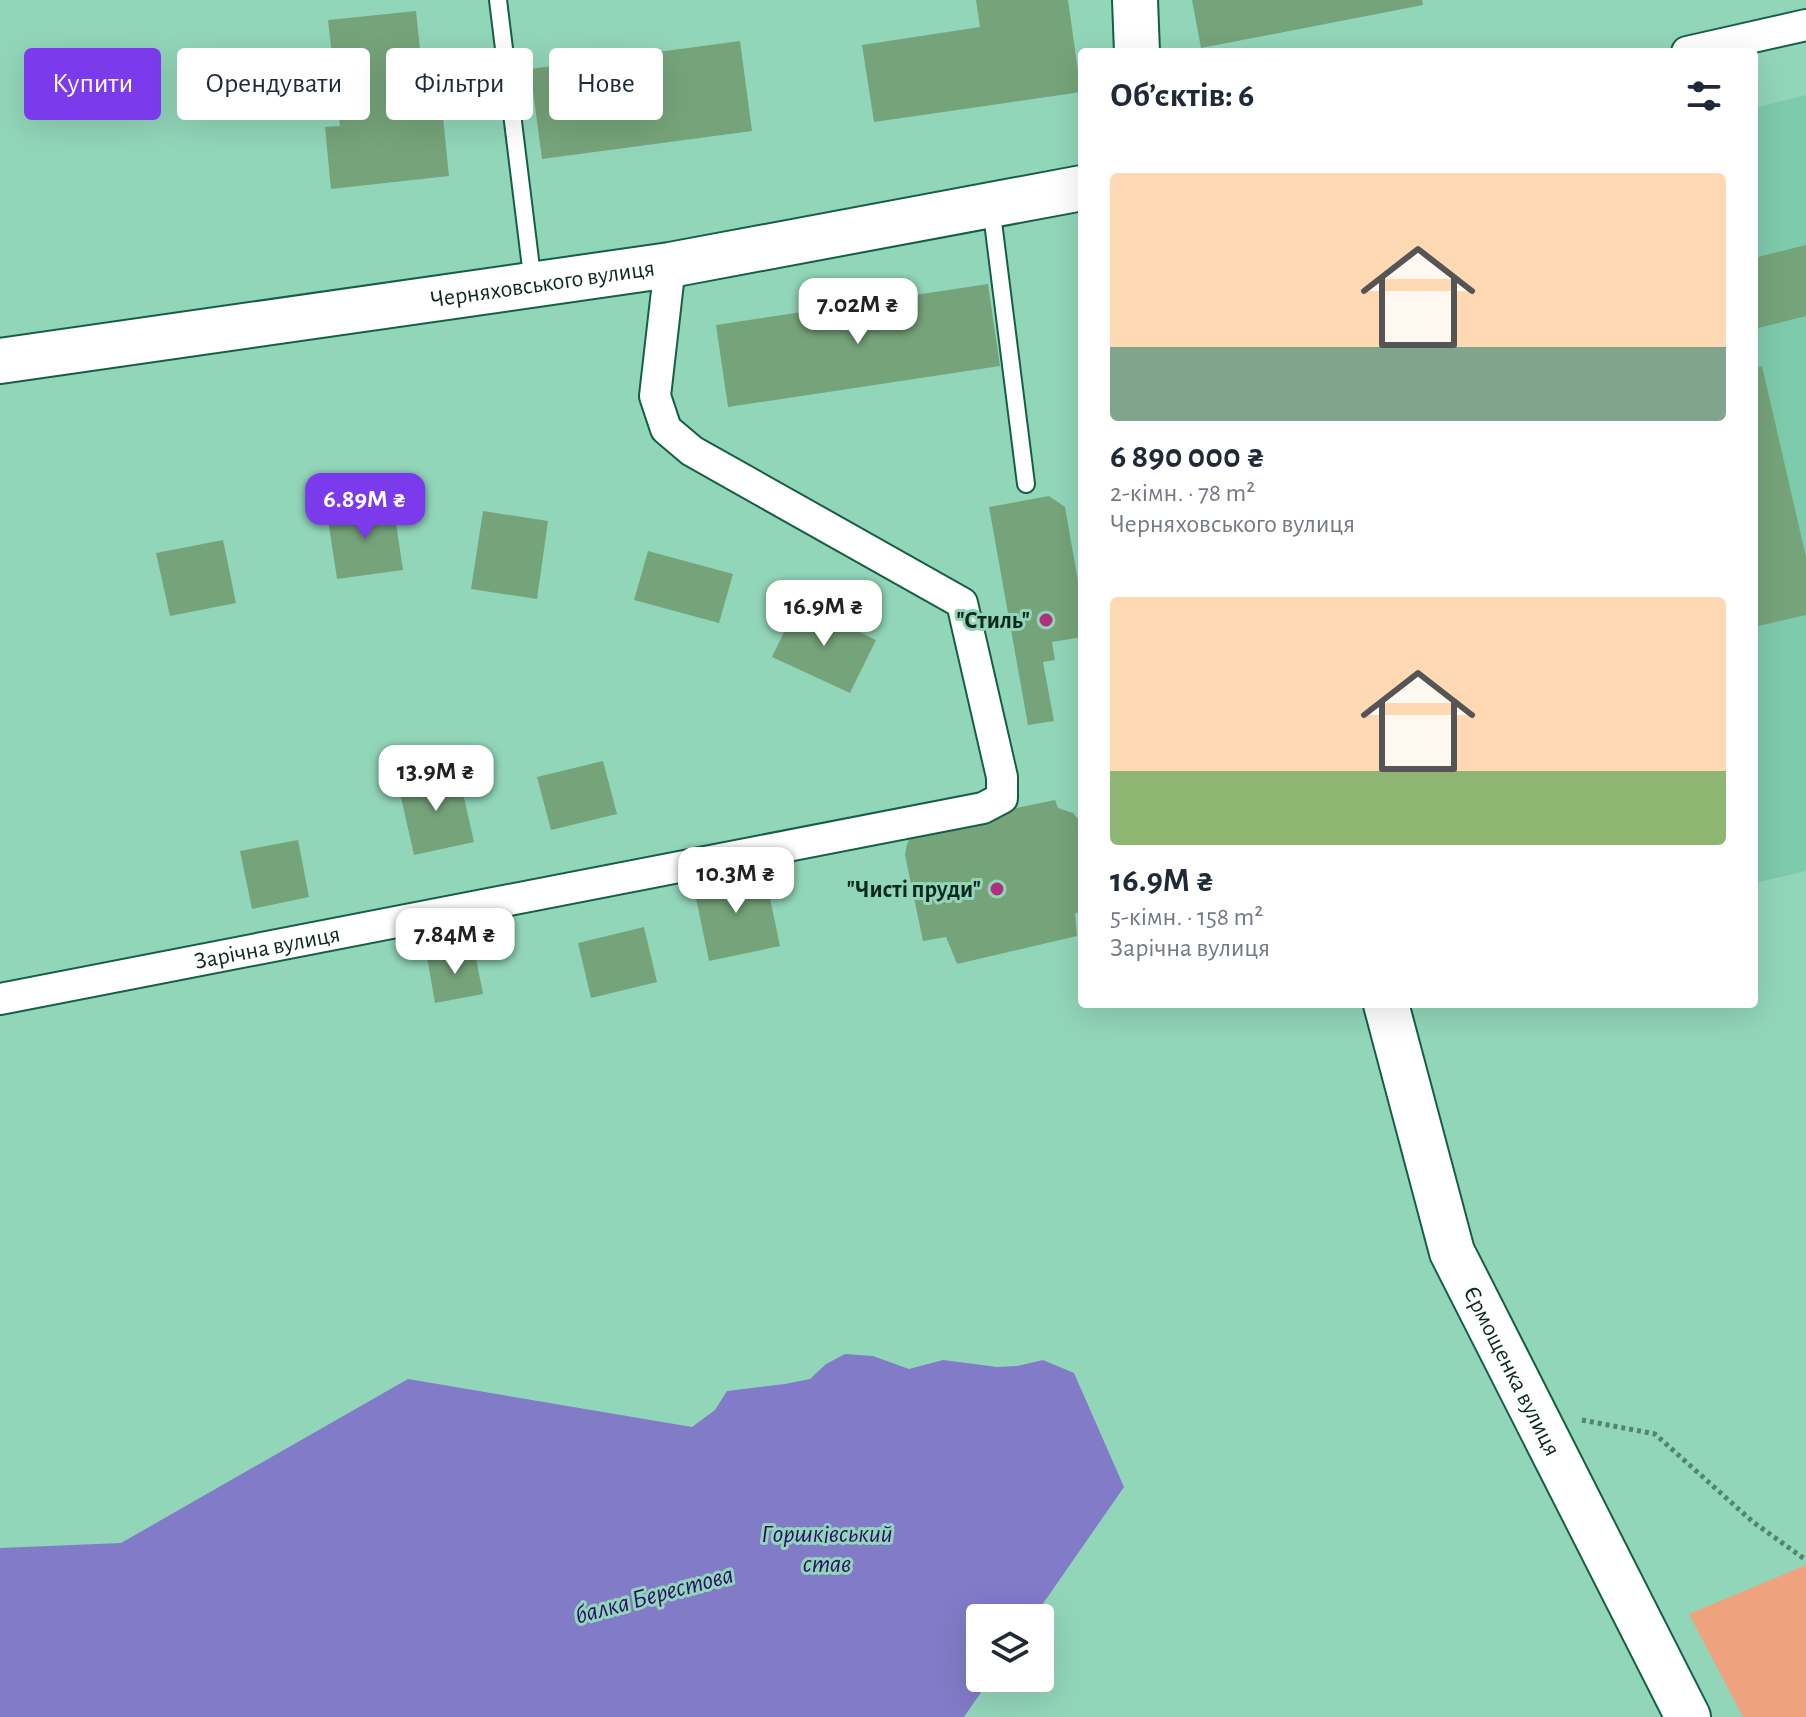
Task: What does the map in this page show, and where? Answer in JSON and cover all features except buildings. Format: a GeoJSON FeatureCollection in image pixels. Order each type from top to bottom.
{"type":"FeatureCollection","features":[{"type":"Feature","properties":{"kind":"street"},"geometry":{"type":"LineString","coordinates":[[1135,0],[1137,48]]}},
{"type":"Feature","properties":{"kind":"street"},"geometry":{"type":"LineString","coordinates":[[1705,48],[1806,25]]}},
{"type":"Feature","properties":{"kind":"street","name":"Черняховського вулиця"},"geometry":{"type":"LineString","coordinates":[[0,361],[670,265],[1078,189]]}},
{"type":"Feature","properties":{"kind":"street","name":"Зарічна вулиця"},"geometry":{"type":"LineString","coordinates":[[0,999],[983,808],[1002,798],[1002,777],[962,603],[692,451],[666,429],[655,396],[670,265]]}},
{"type":"Feature","properties":{"kind":"street","name":"Єрмощенка вулиця"},"geometry":{"type":"LineString","coordinates":[[1387,1008],[1452,1252],[1688,1717]]}},
{"type":"Feature","properties":{"kind":"lane"},"geometry":{"type":"LineString","coordinates":[[498,0],[533,285]]}},
{"type":"Feature","properties":{"kind":"lane"},"geometry":{"type":"LineString","coordinates":[[990,205],[1026,484]]}},
{"type":"Feature","properties":{"kind":"path"},"geometry":{"type":"LineString","coordinates":[[1532,1411],[1655,1434],[1753,1522],[1806,1560]]}},
{"type":"Feature","properties":{"kind":"shaded area"},"geometry":{"type":"Polygon","coordinates":[[[1806,95],[1806,871],[1758,882],[1758,107],[1806,95]]]}},
{"type":"Feature","properties":{"kind":"shaded area"},"geometry":{"type":"Polygon","coordinates":[[[1806,1565],[1806,1717],[1743,1717],[1689,1614],[1806,1565]]]}},
{"type":"Feature","properties":{"kind":"water","name":"Горшківський став"},"geometry":{"type":"Polygon","coordinates":[[[845,1354],[873,1356],[909,1369],[943,1360],[997,1367],[1043,1360],[1074,1373],[1124,1487],[1043,1604],[966,1604],[966,1692],[981,1692],[964,1717],[0,1717],[0,1548],[121,1543],[408,1379],[692,1427],[715,1410],[727,1391],[810,1379],[826,1364],[845,1354]]]}},
{"type":"Feature","properties":{"kind":"place","name":"\"Стиль\""},"geometry":{"type":"Point","coordinates":[1046,620]}},
{"type":"Feature","properties":{"kind":"place","name":"\"Чисті пруди\""},"geometry":{"type":"Point","coordinates":[997,889]}},
{"type":"Feature","properties":{"kind":"water label","name":"балка Берестова"},"geometry":{"type":"Point","coordinates":[654,1594]}}]}
